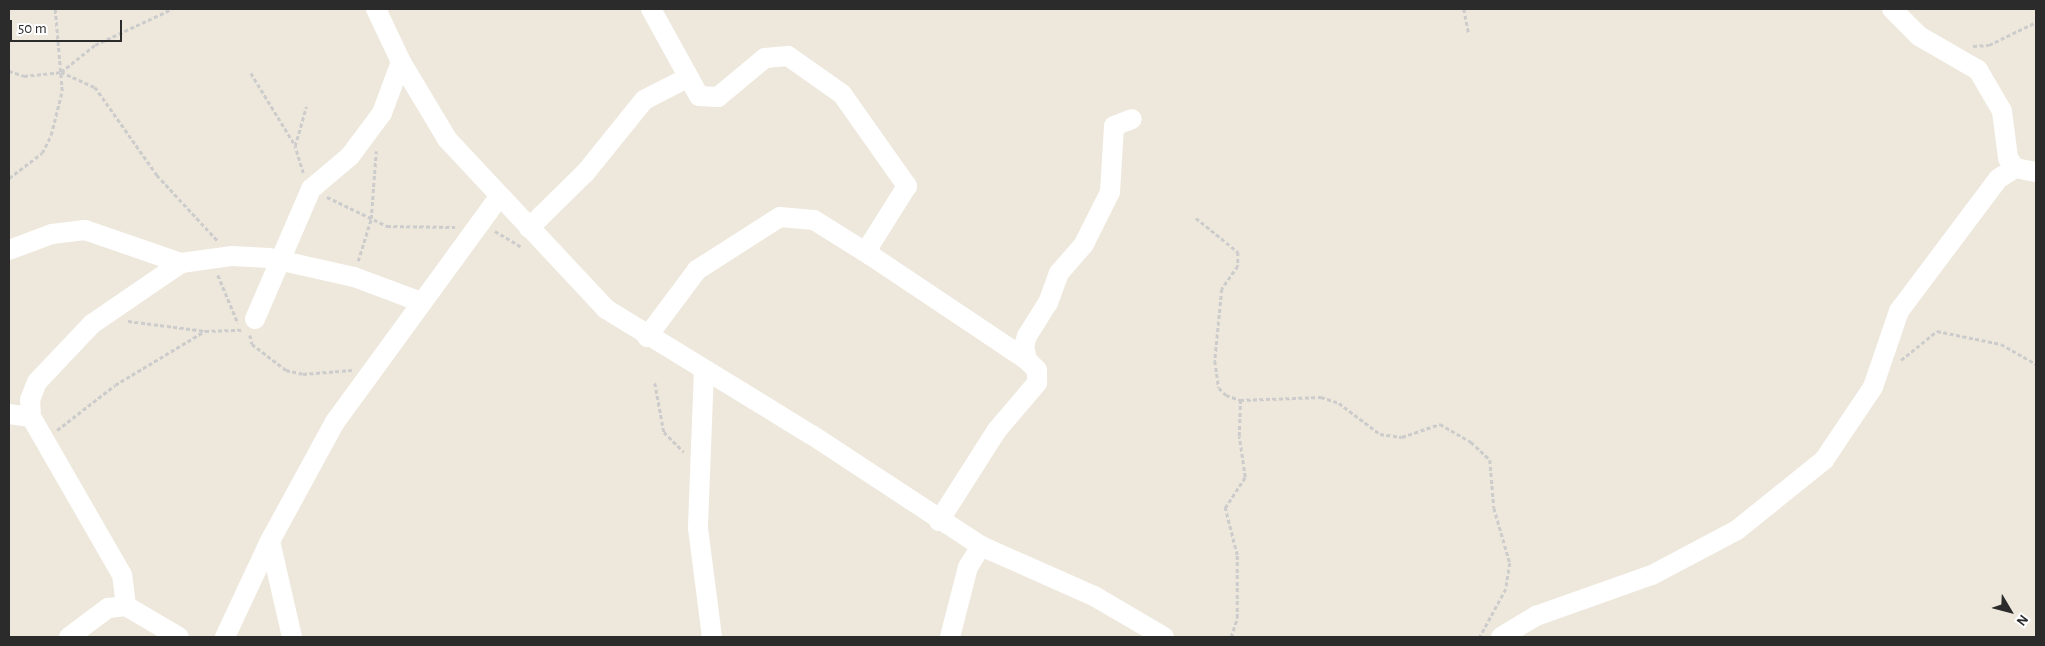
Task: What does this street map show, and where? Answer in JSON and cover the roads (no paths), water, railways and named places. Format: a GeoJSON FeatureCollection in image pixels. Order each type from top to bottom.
{"type":"FeatureCollection","features":[{"type":"Feature","properties":{"kind":"street"},"geometry":{"type":"LineString","coordinates":[[376,9],[401,62],[447,139],[606,309],[646,337],[812,435],[980,546],[1094,596],[1164,637]]}},
{"type":"Feature","properties":{"kind":"street"},"geometry":{"type":"LineString","coordinates":[[651,9],[687,78],[699,96],[708,100],[765,58],[788,56],[842,94],[907,186],[870,245],[870,255]]}},
{"type":"Feature","properties":{"kind":"street"},"geometry":{"type":"LineString","coordinates":[[1892,9],[1919,36],[1949,50],[1978,70],[2002,111],[2008,158],[2015,168]]}},
{"type":"Feature","properties":{"kind":"street"},"geometry":{"type":"LineString","coordinates":[[248,325],[282,262],[311,189],[350,156],[382,112],[401,62]]}},
{"type":"Feature","properties":{"kind":"street"},"geometry":{"type":"LineString","coordinates":[[529,228],[586,172],[644,100],[687,78]]}},
{"type":"Feature","properties":{"kind":"street"},"geometry":{"type":"LineString","coordinates":[[1027,360],[1027,336],[1048,303],[1059,273],[1084,244],[1110,192],[1114,126],[1132,119]]}},
{"type":"Feature","properties":{"kind":"street"},"geometry":{"type":"LineString","coordinates":[[1501,637],[1536,616],[1652,574],[1737,530],[1824,460],[1873,387],[1899,311],[1998,178],[2015,168],[2036,172]]}},
{"type":"Feature","properties":{"kind":"street"},"geometry":{"type":"LineString","coordinates":[[225,637],[270,541],[335,422],[373,365],[500,196]]}},
{"type":"Feature","properties":{"kind":"street"},"geometry":{"type":"LineString","coordinates":[[646,337],[698,270],[780,217],[814,220],[870,255],[1027,360],[1037,370],[1037,383],[996,430],[939,520]]}},
{"type":"Feature","properties":{"kind":"street"},"geometry":{"type":"LineString","coordinates":[[9,250],[52,234],[85,230],[181,263],[223,258],[282,262],[354,277],[421,302]]}},
{"type":"Feature","properties":{"kind":"street"},"geometry":{"type":"LineString","coordinates":[[126,606],[122,576],[43,440],[31,416],[30,400],[37,382],[92,324],[181,263]]}},
{"type":"Feature","properties":{"kind":"street"},"geometry":{"type":"LineString","coordinates":[[704,370],[698,528],[712,637]]}},
{"type":"Feature","properties":{"kind":"street"},"geometry":{"type":"LineString","coordinates":[[9,414],[31,416]]}},
{"type":"Feature","properties":{"kind":"street"},"geometry":{"type":"LineString","coordinates":[[270,541],[292,637]]}},
{"type":"Feature","properties":{"kind":"street"},"geometry":{"type":"LineString","coordinates":[[950,637],[968,567],[980,546]]}},
{"type":"Feature","properties":{"kind":"street"},"geometry":{"type":"LineString","coordinates":[[69,637],[108,608],[126,606],[180,637]]}}]}
